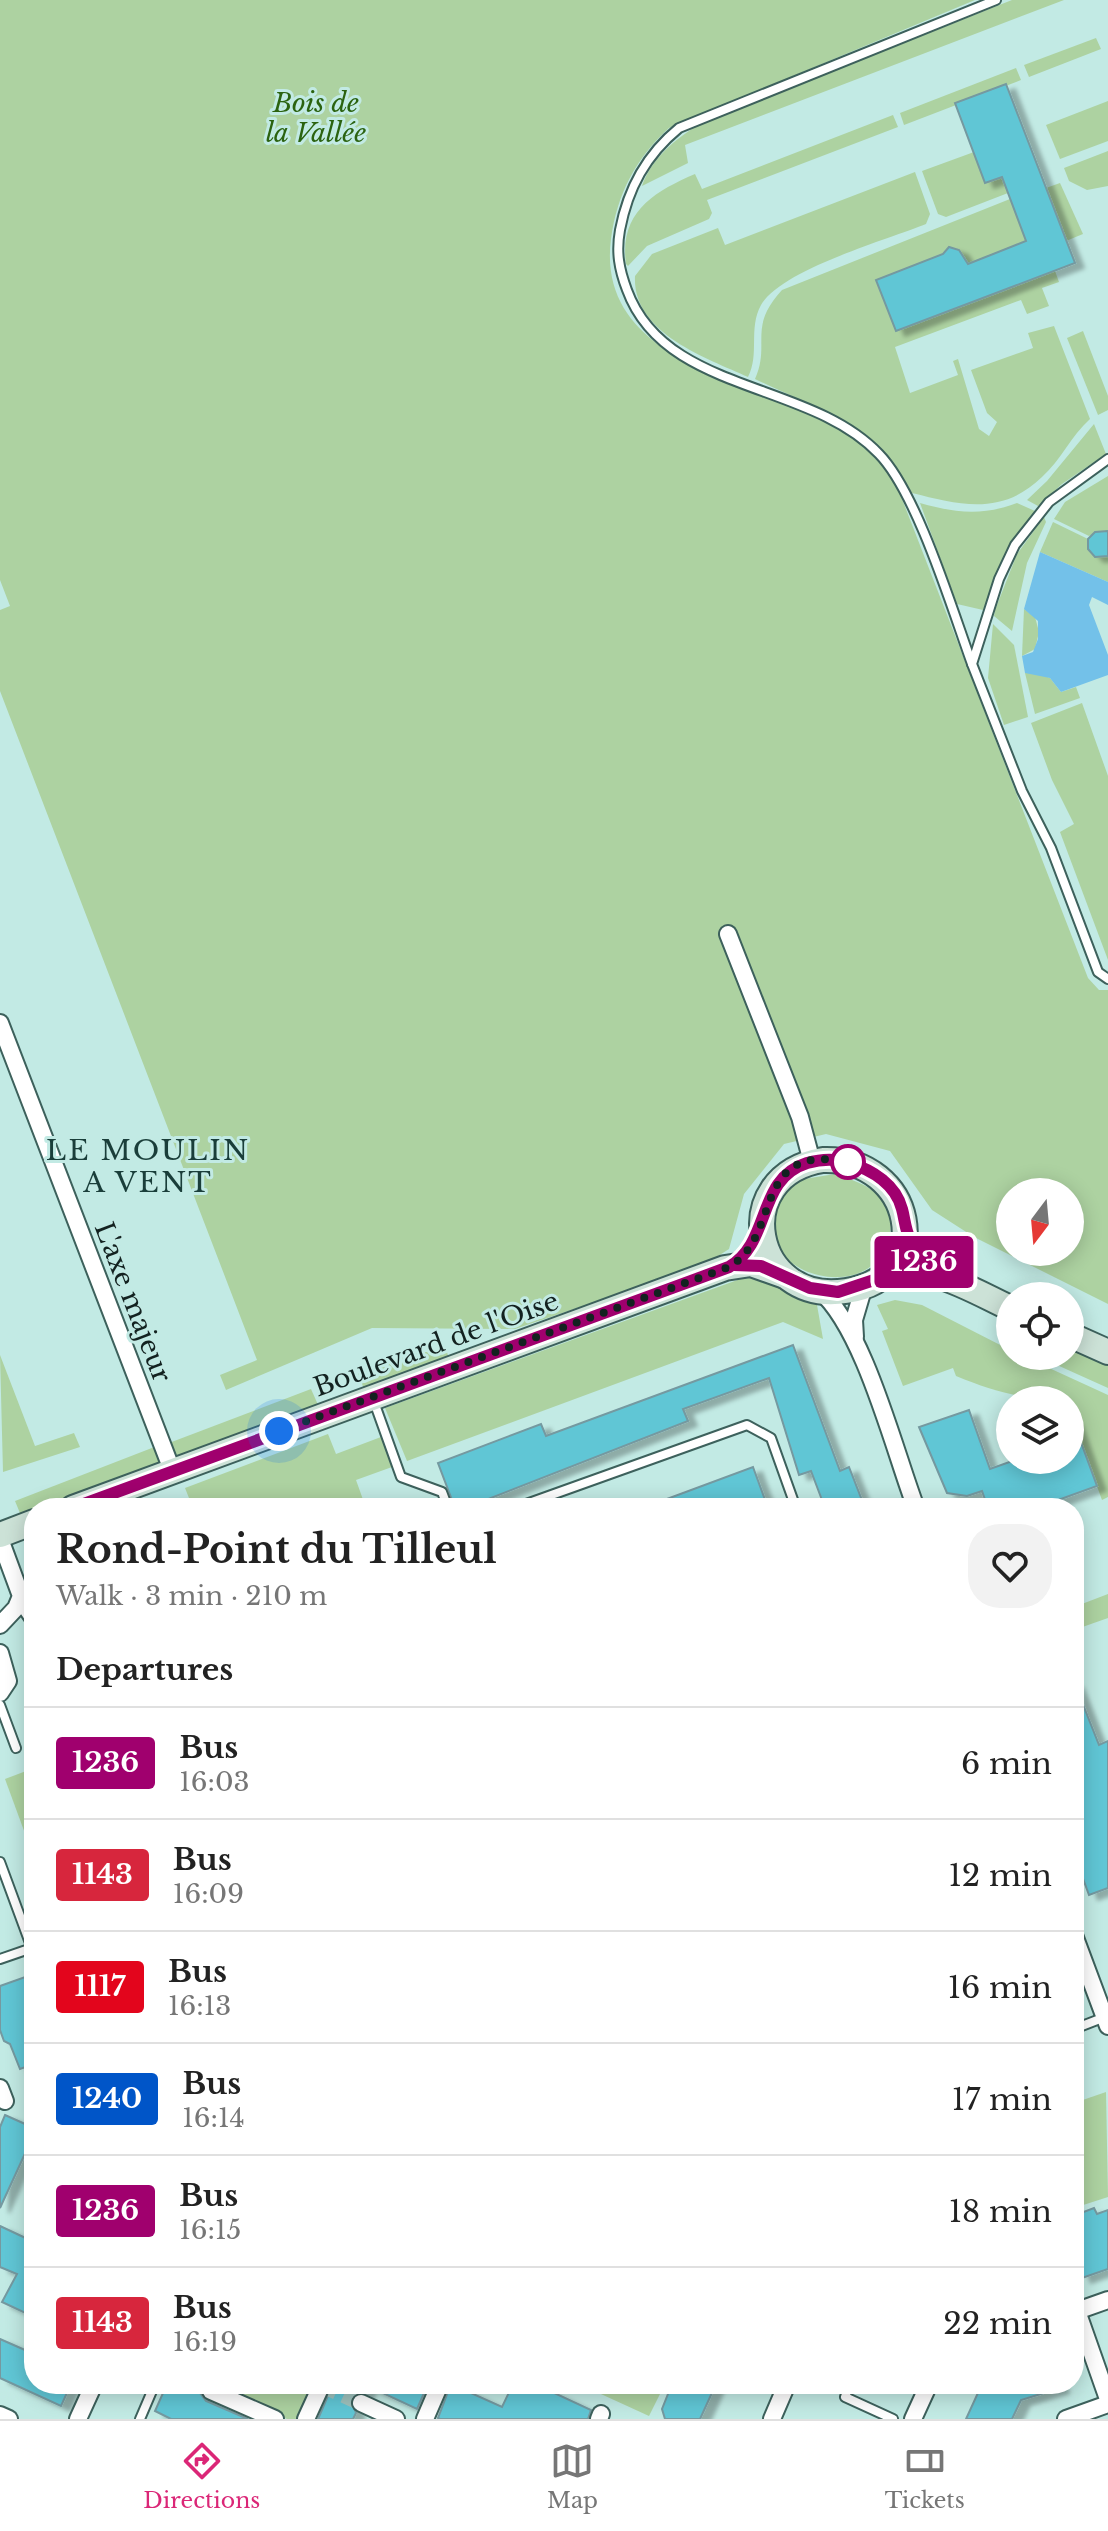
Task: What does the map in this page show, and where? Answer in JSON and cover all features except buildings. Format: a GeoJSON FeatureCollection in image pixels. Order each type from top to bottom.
{"type":"FeatureCollection","features":[{"type":"Feature","properties":{"kind":"main road"},"geometry":{"type":"LineString","coordinates":[[946,1280],[918,1254],[905,1227],[900,1201],[879,1177],[847,1162],[812,1162],[782,1177],[767,1201],[762,1224],[766,1251],[785,1276],[819,1290],[847,1291],[904,1270],[946,1280],[996,1302]]}},
{"type":"Feature","properties":{"kind":"main road","name":"Boulevard de l'Oise"},"geometry":{"type":"LineString","coordinates":[[729,1267],[747,1250],[762,1224]]}},
{"type":"Feature","properties":{"kind":"main road"},"geometry":{"type":"LineString","coordinates":[[873,1281],[900,1253],[905,1227]]}},
{"type":"Feature","properties":{"kind":"main road","name":"Boulevard de l'Oise"},"geometry":{"type":"LineString","coordinates":[[99,1498],[729,1267],[751,1264],[785,1276]]}},
{"type":"Feature","properties":{"kind":"main road"},"geometry":{"type":"LineString","coordinates":[[1084,1341],[1108,1352]]}},
{"type":"Feature","properties":{"kind":"main road"},"geometry":{"type":"LineString","coordinates":[[1,1534],[24,1526]]}},
{"type":"Feature","properties":{"kind":"street"},"geometry":{"type":"LineString","coordinates":[[728,934],[800,1117],[812,1162]]}},
{"type":"Feature","properties":{"kind":"street","name":"L'axe majeur"},"geometry":{"type":"LineString","coordinates":[[0,1023],[172,1470]]}},
{"type":"Feature","properties":{"kind":"street"},"geometry":{"type":"LineString","coordinates":[[855,1342],[854,1320],[873,1281]]}},
{"type":"Feature","properties":{"kind":"street"},"geometry":{"type":"LineString","coordinates":[[819,1290],[834,1304],[855,1342],[906,1498]]}},
{"type":"Feature","properties":{"kind":"street"},"geometry":{"type":"LineString","coordinates":[[0,1625],[19,1604],[20,1592],[1,1534]]}},
{"type":"Feature","properties":{"kind":"street"},"geometry":{"type":"LineString","coordinates":[[0,1653],[8,1681],[0,1693]]}},
{"type":"Feature","properties":{"kind":"street"},"geometry":{"type":"LineString","coordinates":[[1084,1962],[1106,2022]]}},
{"type":"Feature","properties":{"kind":"street"},"geometry":{"type":"LineString","coordinates":[[1084,2308],[1108,2300]]}},
{"type":"Feature","properties":{"kind":"street"},"geometry":{"type":"LineString","coordinates":[[1066,2419],[1108,2401],[1084,2334]]}},
{"type":"Feature","properties":{"kind":"street"},"geometry":{"type":"LineString","coordinates":[[78,2419],[89,2394]]}},
{"type":"Feature","properties":{"kind":"street"},"geometry":{"type":"LineString","coordinates":[[218,2394],[275,2419]]}},
{"type":"Feature","properties":{"kind":"street"},"geometry":{"type":"LineString","coordinates":[[306,2419],[317,2394]]}},
{"type":"Feature","properties":{"kind":"street"},"geometry":{"type":"LineString","coordinates":[[425,2419],[436,2394]]}},
{"type":"Feature","properties":{"kind":"street"},"geometry":{"type":"LineString","coordinates":[[772,2419],[783,2394]]}},
{"type":"Feature","properties":{"kind":"street"},"geometry":{"type":"LineString","coordinates":[[913,2419],[924,2394]]}},
{"type":"Feature","properties":{"kind":"street"},"geometry":{"type":"LineString","coordinates":[[361,2403],[396,2419]]}},
{"type":"Feature","properties":{"kind":"street"},"geometry":{"type":"LineString","coordinates":[[0,2415],[9,2419]]}},
{"type":"Feature","properties":{"kind":"lane"},"geometry":{"type":"LineString","coordinates":[[996,0],[679,128],[663,141],[640,169],[625,212],[619,243],[621,274],[633,306],[658,341],[715,370],[829,419],[882,456],[906,495],[1022,791],[1051,848],[1098,972],[1108,979]]}},
{"type":"Feature","properties":{"kind":"lane"},"geometry":{"type":"LineString","coordinates":[[972,664],[999,579],[1015,545],[1049,502],[1108,459]]}},
{"type":"Feature","properties":{"kind":"lane"},"geometry":{"type":"LineString","coordinates":[[373,1398],[401,1477],[442,1492],[444,1498]]}},
{"type":"Feature","properties":{"kind":"lane"},"geometry":{"type":"LineString","coordinates":[[543,1498],[747,1425],[771,1438],[792,1498]]}},
{"type":"Feature","properties":{"kind":"lane"},"geometry":{"type":"LineString","coordinates":[[19,1604],[24,1611]]}},
{"type":"Feature","properties":{"kind":"lane"},"geometry":{"type":"LineString","coordinates":[[0,1705],[16,1748]]}},
{"type":"Feature","properties":{"kind":"lane"},"geometry":{"type":"LineString","coordinates":[[0,1862],[24,1927]]}},
{"type":"Feature","properties":{"kind":"lane"},"geometry":{"type":"LineString","coordinates":[[0,1959],[24,1953]]}},
{"type":"Feature","properties":{"kind":"lane"},"geometry":{"type":"LineString","coordinates":[[1084,2027],[1106,2022]]}},
{"type":"Feature","properties":{"kind":"lane"},"geometry":{"type":"LineString","coordinates":[[140,2419],[151,2394]]}},
{"type":"Feature","properties":{"kind":"lane"},"geometry":{"type":"LineString","coordinates":[[846,2394],[845,2397],[893,2419]]}},
{"type":"Feature","properties":{"kind":"green space","name":"Bois de la Vallée"},"geometry":{"type":"Polygon","coordinates":[[[0,0],[975,0],[669,128],[638,164],[623,192],[611,239],[613,281],[628,315],[654,342],[726,381],[837,427],[870,453],[897,486],[1088,978],[1099,990],[1108,990],[1108,1304],[1084,1292],[1084,1282],[1064,1282],[1032,1266],[1084,1266],[1084,1178],[996,1178],[996,1248],[932,1210],[890,1151],[826,1134],[784,1144],[744,1194],[729,1249],[704,1265],[515,1329],[372,1328],[226,1390],[220,1375],[257,1360],[0,691],[0,610],[10,606],[0,580],[0,0]]]}},
{"type":"Feature","properties":{"kind":"green space"},"geometry":{"type":"Polygon","coordinates":[[[1012,0],[1064,0],[685,145],[688,163],[642,186],[651,167],[665,150],[700,124],[1012,0]]]}},
{"type":"Feature","properties":{"kind":"green space"},"geometry":{"type":"Polygon","coordinates":[[[1096,38],[1101,49],[1029,77],[1024,65],[1096,38]]]}},
{"type":"Feature","properties":{"kind":"green space"},"geometry":{"type":"Polygon","coordinates":[[[1016,68],[1021,80],[904,125],[900,113],[1016,68]]]}},
{"type":"Feature","properties":{"kind":"green space"},"geometry":{"type":"Polygon","coordinates":[[[1108,101],[1108,141],[1060,159],[1046,125],[1108,101]]]}},
{"type":"Feature","properties":{"kind":"green space"},"geometry":{"type":"Polygon","coordinates":[[[893,115],[898,127],[707,200],[712,213],[709,219],[647,246],[628,266],[626,264],[625,246],[634,218],[642,207],[666,188],[695,174],[702,189],[893,115]]]}},
{"type":"Feature","properties":{"kind":"green space"},"geometry":{"type":"Polygon","coordinates":[[[1108,151],[1108,186],[1087,190],[1069,181],[1064,168],[1108,151]]]}},
{"type":"Feature","properties":{"kind":"green space"},"geometry":{"type":"Polygon","coordinates":[[[974,152],[985,183],[1002,177],[1008,193],[946,217],[938,214],[922,171],[974,152]]]}},
{"type":"Feature","properties":{"kind":"green space"},"geometry":{"type":"Polygon","coordinates":[[[915,172],[930,214],[926,224],[811,268],[772,292],[757,314],[753,359],[748,377],[675,341],[645,313],[637,296],[635,276],[652,254],[718,228],[725,245],[915,172]]]}},
{"type":"Feature","properties":{"kind":"green space"},"geometry":{"type":"Polygon","coordinates":[[[1060,183],[1083,234],[1066,241],[1046,188],[1060,183]]]}},
{"type":"Feature","properties":{"kind":"green space"},"geometry":{"type":"Polygon","coordinates":[[[1010,199],[1026,241],[962,266],[959,250],[949,247],[944,258],[939,255],[876,281],[896,331],[1055,271],[1059,282],[1042,288],[1049,306],[1027,314],[1021,300],[895,347],[910,393],[958,375],[953,361],[958,359],[979,429],[989,436],[997,422],[987,413],[971,370],[1033,348],[1028,333],[1054,326],[1090,419],[1049,470],[1027,489],[1012,498],[980,504],[912,493],[882,452],[864,436],[823,411],[755,379],[765,315],[782,290],[1010,199]]]}},
{"type":"Feature","properties":{"kind":"green space"},"geometry":{"type":"Polygon","coordinates":[[[1083,331],[1108,396],[1108,410],[1098,415],[1067,338],[1083,331]]]}},
{"type":"Feature","properties":{"kind":"green space"},"geometry":{"type":"Polygon","coordinates":[[[1094,424],[1106,454],[1062,484],[1038,506],[1027,500],[1047,481],[1094,424]]]}},
{"type":"Feature","properties":{"kind":"green space"},"geometry":{"type":"Polygon","coordinates":[[[1108,476],[1108,534],[1099,531],[1089,536],[1054,519],[1065,502],[1108,476]]]}},
{"type":"Feature","properties":{"kind":"green space"},"geometry":{"type":"Polygon","coordinates":[[[920,503],[969,512],[1017,503],[1035,511],[1011,542],[983,610],[957,604],[920,503]]]}},
{"type":"Feature","properties":{"kind":"green space"},"geometry":{"type":"Polygon","coordinates":[[[1044,517],[1046,522],[1027,563],[1012,631],[994,616],[995,610],[1017,554],[1044,517]]]}},
{"type":"Feature","properties":{"kind":"green space"},"geometry":{"type":"Polygon","coordinates":[[[1053,522],[1088,539],[1088,549],[1095,557],[1108,555],[1108,582],[1040,552],[1053,522]]]}},
{"type":"Feature","properties":{"kind":"green space"},"geometry":{"type":"Polygon","coordinates":[[[1024,609],[1035,617],[1039,632],[1035,649],[1022,656],[1024,609]]]}},
{"type":"Feature","properties":{"kind":"green space"},"geometry":{"type":"Polygon","coordinates":[[[993,624],[1014,645],[1028,717],[1004,725],[988,678],[993,624]]]}},
{"type":"Feature","properties":{"kind":"green space"},"geometry":{"type":"Polygon","coordinates":[[[1035,672],[1050,678],[1061,692],[1076,687],[1080,698],[1035,714],[1025,673],[1035,672]]]}},
{"type":"Feature","properties":{"kind":"green space"},"geometry":{"type":"Polygon","coordinates":[[[1082,703],[1108,776],[1108,960],[1060,832],[1074,824],[1052,780],[1031,723],[1082,703]]]}},
{"type":"Feature","properties":{"kind":"green space"},"geometry":{"type":"Polygon","coordinates":[[[835,1174],[872,1190],[890,1212],[885,1250],[870,1268],[848,1276],[824,1276],[801,1269],[783,1255],[774,1234],[776,1209],[798,1180],[835,1174]]]}},
{"type":"Feature","properties":{"kind":"green space"},"geometry":{"type":"Polygon","coordinates":[[[754,1274],[817,1305],[823,1339],[783,1322],[407,1461],[385,1408],[754,1274]]]}},
{"type":"Feature","properties":{"kind":"green space"},"geometry":{"type":"Polygon","coordinates":[[[895,1300],[922,1305],[996,1343],[996,1370],[1054,1370],[1108,1395],[1108,1497],[1102,1500],[1084,1451],[1084,1386],[996,1386],[996,1390],[956,1376],[953,1368],[903,1386],[882,1331],[888,1329],[877,1305],[895,1300]]]}},
{"type":"Feature","properties":{"kind":"green space"},"geometry":{"type":"Polygon","coordinates":[[[419,1352],[447,1352],[449,1359],[365,1392],[358,1373],[419,1352]]]}},
{"type":"Feature","properties":{"kind":"green space"},"geometry":{"type":"Polygon","coordinates":[[[1084,1354],[1108,1365],[1108,1388],[1068,1370],[1084,1370],[1084,1354]]]}},
{"type":"Feature","properties":{"kind":"green space"},"geometry":{"type":"Polygon","coordinates":[[[0,1355],[35,1446],[74,1433],[80,1447],[3,1472],[0,1355]]]}},
{"type":"Feature","properties":{"kind":"green space"},"geometry":{"type":"Polygon","coordinates":[[[311,1389],[319,1407],[176,1460],[169,1443],[311,1389]]]}},
{"type":"Feature","properties":{"kind":"green space"},"geometry":{"type":"Polygon","coordinates":[[[328,1434],[336,1454],[381,1437],[392,1467],[356,1480],[362,1498],[189,1498],[185,1488],[328,1434]]]}},
{"type":"Feature","properties":{"kind":"green space"},"geometry":{"type":"Polygon","coordinates":[[[157,1446],[164,1466],[77,1498],[24,1498],[22,1518],[15,1501],[157,1446]]]}},
{"type":"Feature","properties":{"kind":"green space"},"geometry":{"type":"Polygon","coordinates":[[[1108,1594],[1108,1618],[1084,1626],[1084,1603],[1108,1594]]]}},
{"type":"Feature","properties":{"kind":"green space"},"geometry":{"type":"Polygon","coordinates":[[[24,1772],[24,1831],[5,1779],[24,1772]]]}},
{"type":"Feature","properties":{"kind":"green space"},"geometry":{"type":"Polygon","coordinates":[[[1106,2092],[1108,2197],[1084,2205],[1084,2100],[1106,2092]]]}},
{"type":"Feature","properties":{"kind":"green space"},"geometry":{"type":"Polygon","coordinates":[[[232,2394],[312,2394],[300,2419],[287,2419],[232,2394]]]}},
{"type":"Feature","properties":{"kind":"green space"},"geometry":{"type":"Polygon","coordinates":[[[601,2394],[660,2394],[649,2416],[601,2394]]]}},
{"type":"Feature","properties":{"kind":"water"},"geometry":{"type":"Polygon","coordinates":[[[1040,552],[1108,582],[1108,605],[1092,597],[1089,605],[1108,655],[1108,675],[1061,692],[1050,678],[1025,673],[1022,656],[1033,652],[1038,639],[1038,621],[1024,609],[1040,552]]]}},
{"type":"Feature","properties":{"kind":"tunnel"},"geometry":{"type":"LineString","coordinates":[[342,2394],[361,2403]]}},
{"type":"Feature","properties":{"kind":"bus line","name":"1236"},"geometry":{"type":"LineString","coordinates":[[99,1498],[729,1267],[751,1245],[762,1224],[771,1192],[782,1177],[797,1166],[812,1162],[847,1162],[868,1170],[889,1185],[900,1201],[905,1227],[918,1254],[946,1280],[904,1270],[864,1286],[838,1292],[810,1288],[761,1266],[734,1265]]}},
{"type":"Feature","properties":{"kind":"district","name":"LE MOULIN A VENT"},"geometry":{"type":"Point","coordinates":[148,1166]}},
{"type":"Feature","properties":{"kind":"route"},"geometry":{"type":"LineString","coordinates":[[279,1431],[729,1267],[751,1245],[762,1224],[771,1192],[782,1177],[797,1166],[812,1162],[848,1162]]}}]}
